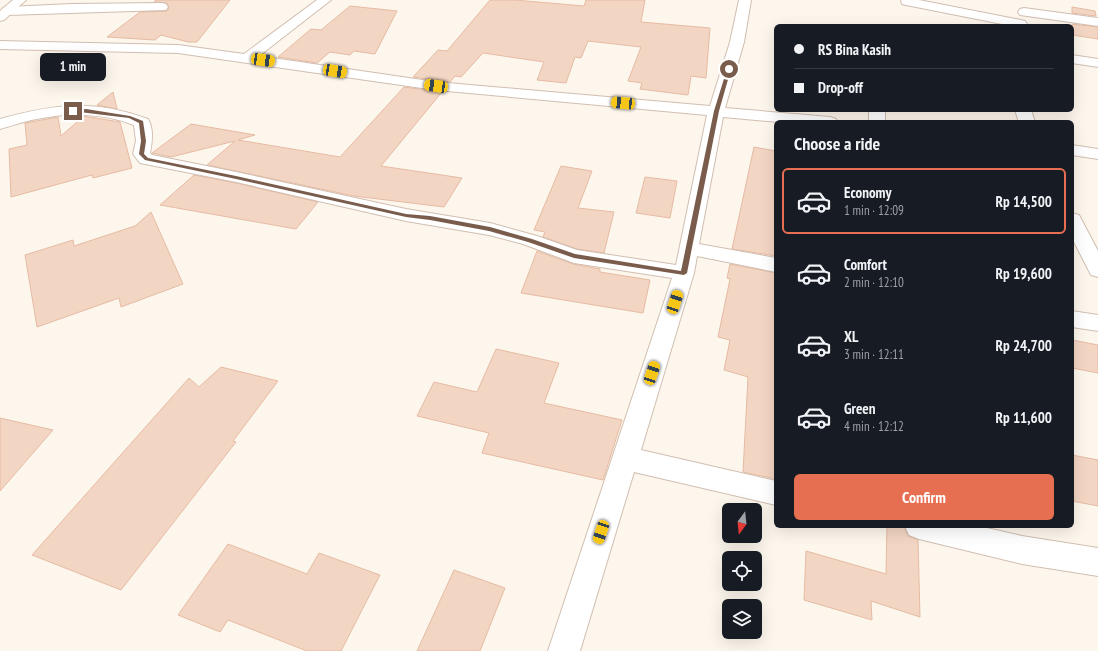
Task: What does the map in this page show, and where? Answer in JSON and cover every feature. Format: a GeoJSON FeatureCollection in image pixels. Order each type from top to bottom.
{"type":"FeatureCollection","features":[{"type":"Feature","properties":{"kind":"street"},"geometry":{"type":"LineString","coordinates":[[2,15],[20,0]]}},
{"type":"Feature","properties":{"kind":"street"},"geometry":{"type":"LineString","coordinates":[[248,58],[326,0]]}},
{"type":"Feature","properties":{"kind":"street"},"geometry":{"type":"LineString","coordinates":[[564,651],[684,273],[716,111],[737,42],[745,0]]}},
{"type":"Feature","properties":{"kind":"street"},"geometry":{"type":"LineString","coordinates":[[906,1],[1024,16],[1098,22]]}},
{"type":"Feature","properties":{"kind":"street"},"geometry":{"type":"LineString","coordinates":[[2,15],[72,8],[162,7]]}},
{"type":"Feature","properties":{"kind":"street"},"geometry":{"type":"LineString","coordinates":[[0,45],[154,47],[248,58],[436,86],[809,120]]}},
{"type":"Feature","properties":{"kind":"street"},"geometry":{"type":"LineString","coordinates":[[1074,59],[1098,63]]}},
{"type":"Feature","properties":{"kind":"street"},"geometry":{"type":"LineString","coordinates":[[0,124],[48,112],[86,111],[130,117],[142,122],[144,141],[141,154],[146,159],[236,177],[406,215],[490,229],[530,240],[574,256],[684,273]]}},
{"type":"Feature","properties":{"kind":"street"},"geometry":{"type":"LineString","coordinates":[[1074,150],[1098,154]]}},
{"type":"Feature","properties":{"kind":"street"},"geometry":{"type":"LineString","coordinates":[[1074,223],[1098,270]]}},
{"type":"Feature","properties":{"kind":"street"},"geometry":{"type":"LineString","coordinates":[[688,248],[774,265]]}},
{"type":"Feature","properties":{"kind":"street"},"geometry":{"type":"LineString","coordinates":[[1074,319],[1098,323]]}},
{"type":"Feature","properties":{"kind":"street"},"geometry":{"type":"LineString","coordinates":[[625,458],[774,493]]}},
{"type":"Feature","properties":{"kind":"street"},"geometry":{"type":"LineString","coordinates":[[928,528],[1022,550],[1098,562]]}},
{"type":"Feature","properties":{"kind":"building"},"geometry":{"type":"Polygon","coordinates":[[[156,0],[230,0],[197,42],[188,42],[161,35],[155,40],[107,37],[140,12],[167,11],[169,8],[167,3],[154,2],[156,0]]]}},
{"type":"Feature","properties":{"kind":"building"},"geometry":{"type":"Polygon","coordinates":[[[490,0],[515,0],[584,6],[586,0],[645,0],[641,22],[710,28],[706,78],[691,76],[688,95],[640,89],[642,83],[628,81],[641,47],[588,41],[581,58],[575,57],[566,83],[537,80],[544,62],[483,53],[461,77],[455,76],[450,82],[413,77],[438,50],[447,51],[490,0]]]}},
{"type":"Feature","properties":{"kind":"building"},"geometry":{"type":"Polygon","coordinates":[[[350,6],[397,11],[375,54],[354,51],[350,55],[330,52],[317,63],[278,57],[311,29],[321,30],[350,6]]]}},
{"type":"Feature","properties":{"kind":"building"},"geometry":{"type":"Polygon","coordinates":[[[1072,7],[1095,11],[1096,16],[1072,13],[1072,7]]]}},
{"type":"Feature","properties":{"kind":"building"},"geometry":{"type":"Polygon","coordinates":[[[1074,24],[1098,27],[1098,39],[1074,35],[1074,24]]]}},
{"type":"Feature","properties":{"kind":"building"},"geometry":{"type":"Polygon","coordinates":[[[404,87],[442,92],[381,166],[462,178],[444,207],[354,196],[207,165],[235,141],[171,157],[152,153],[191,124],[255,135],[238,140],[340,157],[404,87]]]}},
{"type":"Feature","properties":{"kind":"building"},"geometry":{"type":"Polygon","coordinates":[[[113,92],[117,109],[97,105],[113,92]]]}},
{"type":"Feature","properties":{"kind":"building"},"geometry":{"type":"Polygon","coordinates":[[[84,116],[120,122],[132,168],[93,178],[92,175],[11,197],[9,149],[27,145],[25,123],[58,117],[61,136],[84,116]]]}},
{"type":"Feature","properties":{"kind":"building"},"geometry":{"type":"Polygon","coordinates":[[[754,147],[774,151],[774,256],[732,249],[754,147]]]}},
{"type":"Feature","properties":{"kind":"building"},"geometry":{"type":"Polygon","coordinates":[[[561,166],[592,171],[578,208],[614,212],[604,253],[577,249],[543,237],[545,232],[534,230],[561,166]]]}},
{"type":"Feature","properties":{"kind":"building"},"geometry":{"type":"Polygon","coordinates":[[[194,175],[318,202],[296,229],[160,205],[194,175]]]}},
{"type":"Feature","properties":{"kind":"building"},"geometry":{"type":"Polygon","coordinates":[[[645,177],[677,181],[670,218],[636,213],[645,177]]]}},
{"type":"Feature","properties":{"kind":"building"},"geometry":{"type":"Polygon","coordinates":[[[151,212],[183,284],[121,307],[119,298],[37,327],[25,255],[73,240],[74,246],[135,226],[151,212]]]}},
{"type":"Feature","properties":{"kind":"building"},"geometry":{"type":"Polygon","coordinates":[[[537,251],[573,264],[600,269],[600,272],[650,280],[643,313],[521,293],[537,251]]]}},
{"type":"Feature","properties":{"kind":"building"},"geometry":{"type":"Polygon","coordinates":[[[730,264],[774,273],[774,479],[743,472],[748,377],[724,370],[730,340],[718,337],[730,279],[727,278],[730,264]]]}},
{"type":"Feature","properties":{"kind":"building"},"geometry":{"type":"Polygon","coordinates":[[[1074,340],[1098,345],[1098,373],[1074,368],[1074,340]]]}},
{"type":"Feature","properties":{"kind":"building"},"geometry":{"type":"Polygon","coordinates":[[[496,349],[559,363],[544,403],[622,420],[603,480],[482,453],[489,433],[417,416],[434,382],[477,392],[496,349]]]}},
{"type":"Feature","properties":{"kind":"building"},"geometry":{"type":"Polygon","coordinates":[[[221,367],[278,381],[233,441],[236,442],[121,590],[32,555],[189,378],[199,387],[221,367]]]}},
{"type":"Feature","properties":{"kind":"building"},"geometry":{"type":"Polygon","coordinates":[[[0,418],[53,430],[0,491],[0,418]]]}},
{"type":"Feature","properties":{"kind":"building"},"geometry":{"type":"Polygon","coordinates":[[[1074,455],[1098,460],[1098,506],[1074,501],[1074,455]]]}},
{"type":"Feature","properties":{"kind":"building"},"geometry":{"type":"Polygon","coordinates":[[[887,528],[905,528],[908,536],[918,540],[920,617],[871,601],[872,620],[804,600],[806,551],[886,574],[887,528]]]}},
{"type":"Feature","properties":{"kind":"building"},"geometry":{"type":"Polygon","coordinates":[[[228,544],[307,574],[319,553],[380,575],[341,651],[307,651],[228,620],[220,632],[178,615],[228,544]]]}},
{"type":"Feature","properties":{"kind":"building"},"geometry":{"type":"Polygon","coordinates":[[[454,570],[505,588],[480,651],[417,651],[454,570]]]}},
{"type":"Feature","properties":{"kind":"route"},"geometry":{"type":"LineString","coordinates":[[73,111],[86,111],[130,117],[142,122],[144,141],[141,154],[146,159],[236,177],[406,215],[490,229],[530,240],[551,249],[574,256],[684,273],[716,111],[729,69]]}}]}
